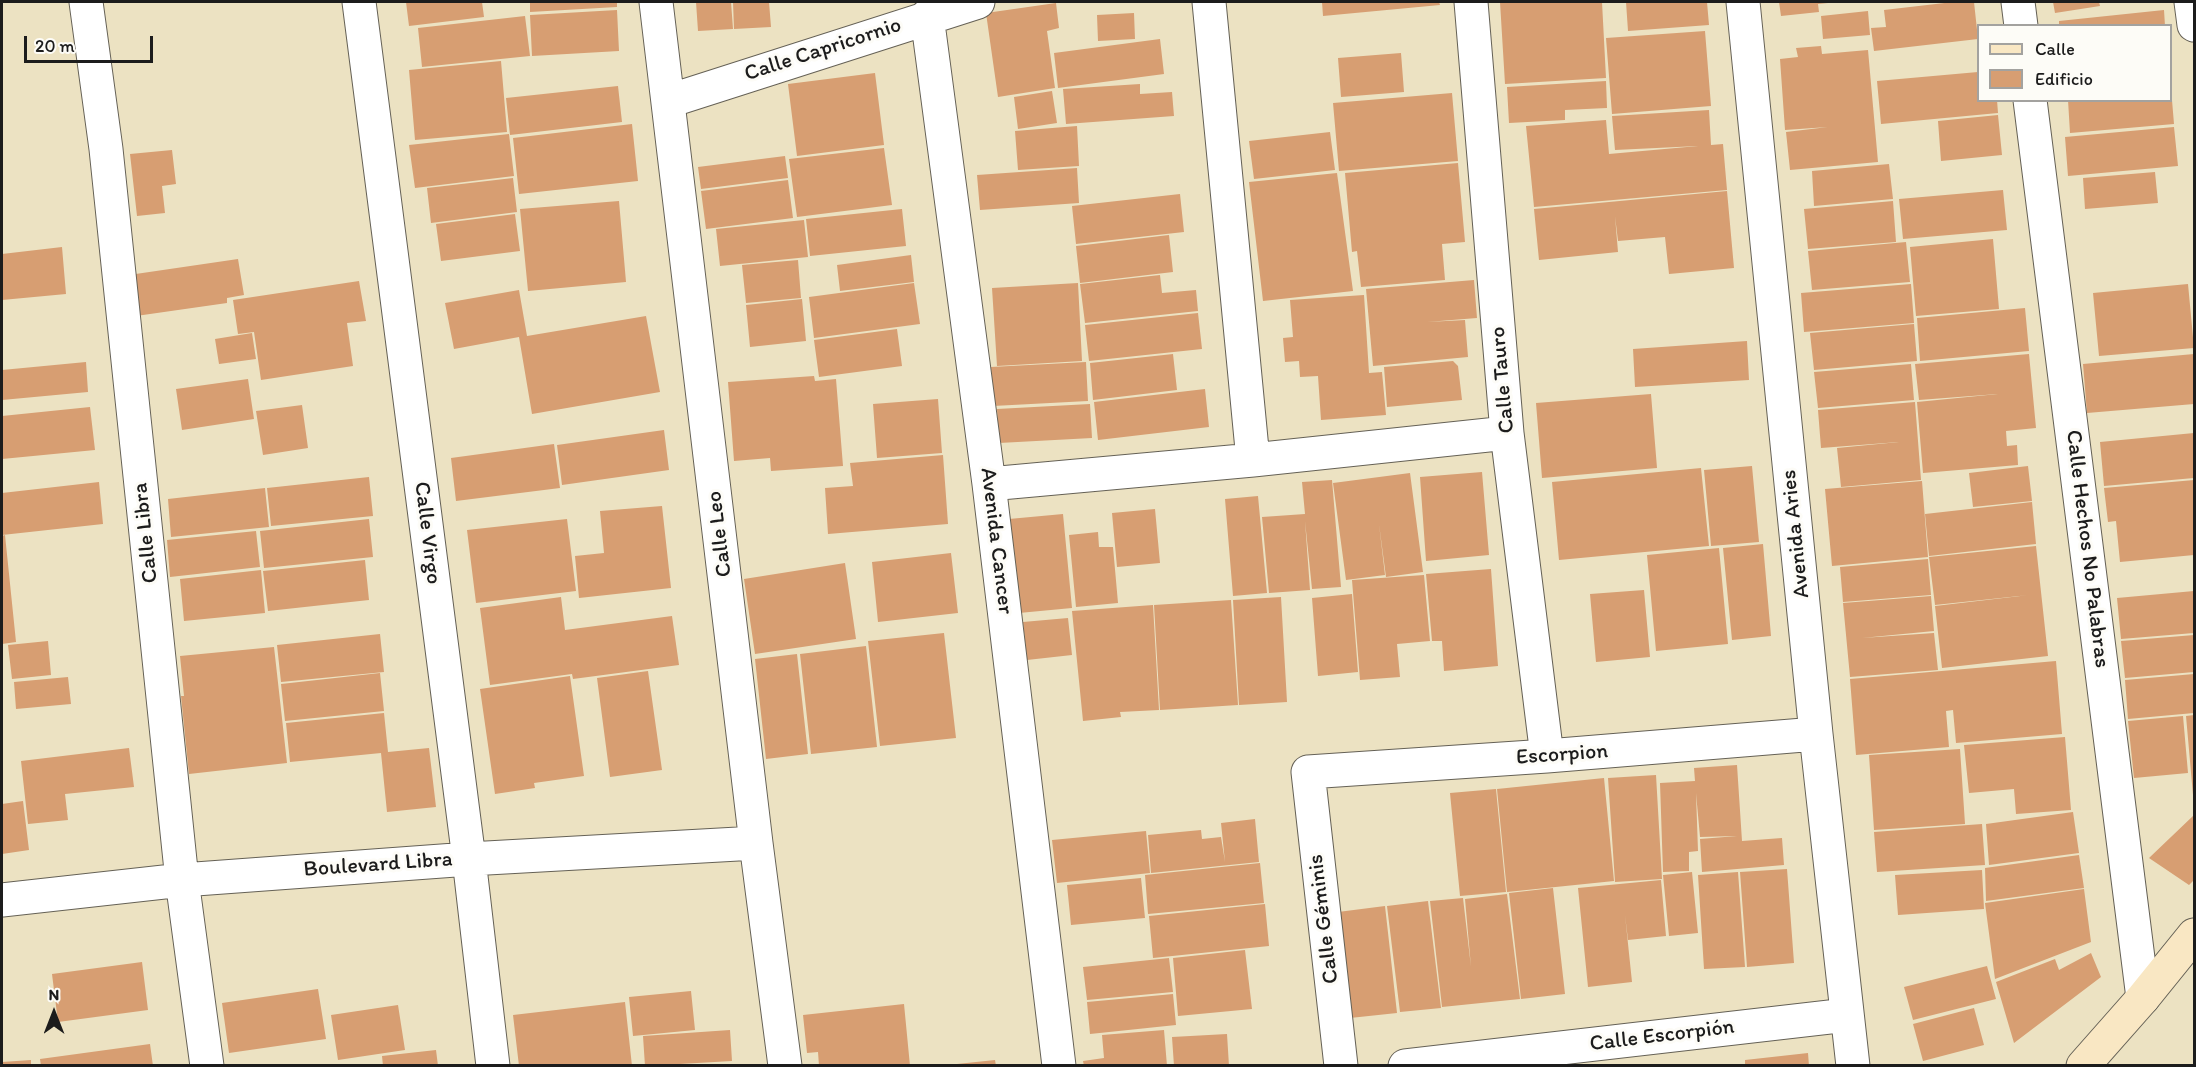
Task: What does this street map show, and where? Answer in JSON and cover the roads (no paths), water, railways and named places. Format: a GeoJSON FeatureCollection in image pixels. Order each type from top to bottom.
{"type":"FeatureCollection","features":[{"type":"Feature","properties":{"kind":"street","name":"Calle Libra"},"geometry":{"type":"LineString","coordinates":[[86,2],[106,149],[182,880],[207,1065]]}},
{"type":"Feature","properties":{"kind":"street","name":"Calle Virgo"},"geometry":{"type":"LineString","coordinates":[[359,2],[469,859],[493,1065]]}},
{"type":"Feature","properties":{"kind":"street","name":"Calle Leo"},"geometry":{"type":"LineString","coordinates":[[656,2],[756,843],[785,1065]]}},
{"type":"Feature","properties":{"kind":"street","name":"Calle Capricornio"},"geometry":{"type":"LineString","coordinates":[[669,101],[927,16],[978,2]]}},
{"type":"Feature","properties":{"kind":"street"},"geometry":{"type":"LineString","coordinates":[[1209,2],[1253,460]]}},
{"type":"Feature","properties":{"kind":"street","name":"Calle Tauro"},"geometry":{"type":"LineString","coordinates":[[1471,2],[1507,432],[1548,756]]}},
{"type":"Feature","properties":{"kind":"street","name":"Avenida Aries"},"geometry":{"type":"LineString","coordinates":[[1743,2],[1816,734],[1852,1065]]}},
{"type":"Feature","properties":{"kind":"street"},"geometry":{"type":"LineString","coordinates":[[2018,2],[2021,24]]}},
{"type":"Feature","properties":{"kind":"street"},"geometry":{"type":"LineString","coordinates":[[2191,2],[2194,25]]}},
{"type":"Feature","properties":{"kind":"street","name":"Avenida Cancer"},"geometry":{"type":"LineString","coordinates":[[927,16],[989,484],[1059,1065]]}},
{"type":"Feature","properties":{"kind":"street","name":"Calle Hechos No Palabras"},"geometry":{"type":"LineString","coordinates":[[2030,102],[2143,998]]}},
{"type":"Feature","properties":{"kind":"street"},"geometry":{"type":"LineString","coordinates":[[989,484],[1253,460],[1507,432]]}},
{"type":"Feature","properties":{"kind":"street","name":"Escorpion"},"geometry":{"type":"LineString","coordinates":[[1308,772],[1548,756],[1816,734]]}},
{"type":"Feature","properties":{"kind":"street","name":"Calle Géminis"},"geometry":{"type":"LineString","coordinates":[[1308,772],[1341,1065]]}},
{"type":"Feature","properties":{"kind":"street","name":"Boulevard Libra"},"geometry":{"type":"LineString","coordinates":[[2,900],[182,880],[469,859],[756,843]]}},
{"type":"Feature","properties":{"kind":"street"},"geometry":{"type":"LineString","coordinates":[[2083,1065],[2143,998],[2194,935]]}},
{"type":"Feature","properties":{"kind":"street","name":"Calle Escorpión"},"geometry":{"type":"LineString","coordinates":[[1405,1065],[1847,1015]]}}]}
